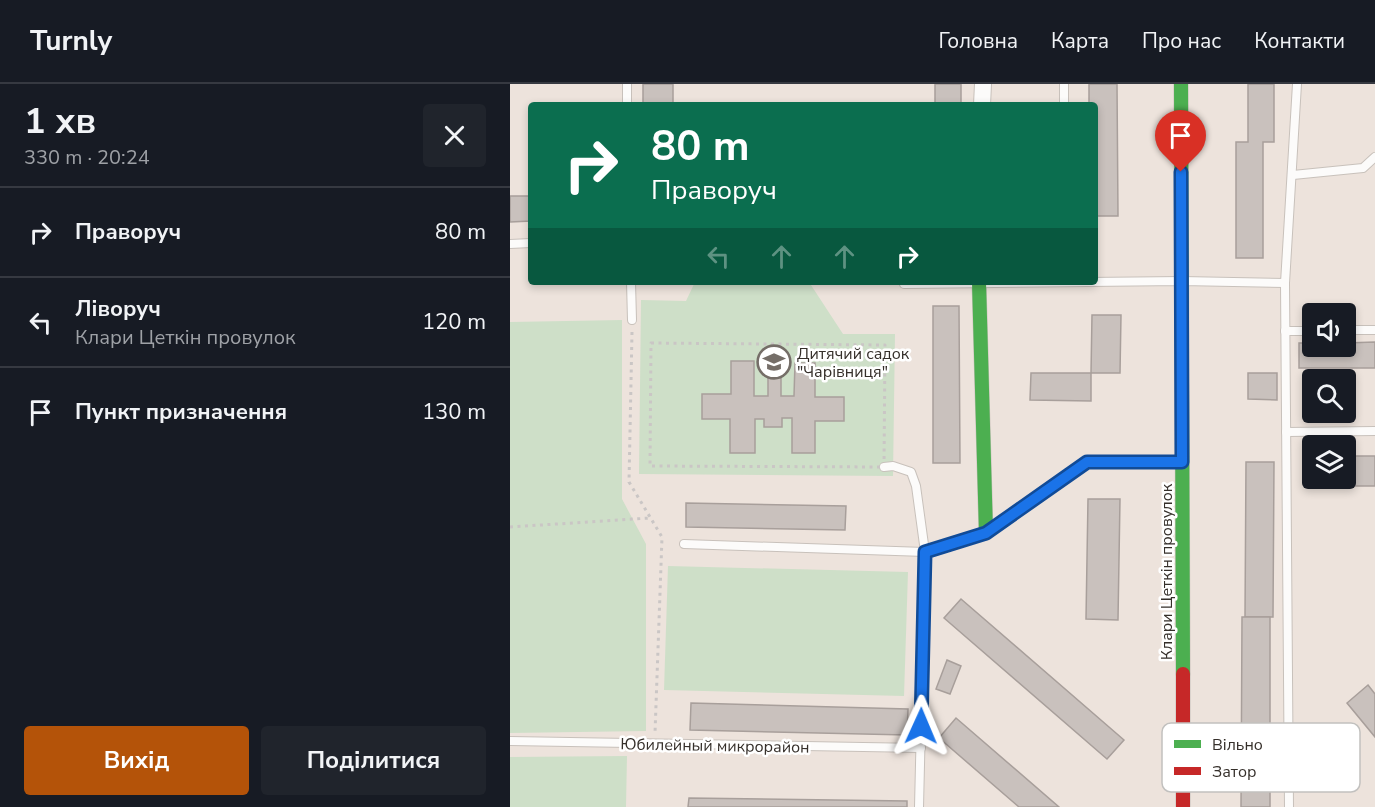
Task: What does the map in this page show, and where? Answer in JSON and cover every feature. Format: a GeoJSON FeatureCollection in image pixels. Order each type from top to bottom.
{"type":"FeatureCollection","features":[{"type":"Feature","properties":{"kind":"street"},"geometry":{"type":"LineString","coordinates":[[982,102],[983,84]]}},
{"type":"Feature","properties":{"kind":"street","name":"Клари Цеткін провулок"},"geometry":{"type":"LineString","coordinates":[[1181,84],[1183,723]]}},
{"type":"Feature","properties":{"kind":"street"},"geometry":{"type":"LineString","coordinates":[[979,285],[986,533]]}},
{"type":"Feature","properties":{"kind":"street","name":"Клари Цеткін провулок"},"geometry":{"type":"LineString","coordinates":[[1183,792],[1183,807]]}},
{"type":"Feature","properties":{"kind":"lane"},"geometry":{"type":"LineString","coordinates":[[627,84],[627,102]]}},
{"type":"Feature","properties":{"kind":"lane"},"geometry":{"type":"LineString","coordinates":[[1064,84],[1064,102]]}},
{"type":"Feature","properties":{"kind":"lane"},"geometry":{"type":"LineString","coordinates":[[1288,723],[1285,283],[1297,84]]}},
{"type":"Feature","properties":{"kind":"lane"},"geometry":{"type":"LineString","coordinates":[[1293,175],[1363,168],[1375,157]]}},
{"type":"Feature","properties":{"kind":"lane"},"geometry":{"type":"LineString","coordinates":[[510,244],[528,243]]}},
{"type":"Feature","properties":{"kind":"lane"},"geometry":{"type":"LineString","coordinates":[[1098,282],[1285,283]]}},
{"type":"Feature","properties":{"kind":"lane"},"geometry":{"type":"LineString","coordinates":[[631,285],[632,320]]}},
{"type":"Feature","properties":{"kind":"lane"},"geometry":{"type":"LineString","coordinates":[[1356,330],[1375,330]]}},
{"type":"Feature","properties":{"kind":"lane"},"geometry":{"type":"LineString","coordinates":[[1285,331],[1302,331]]}},
{"type":"Feature","properties":{"kind":"lane"},"geometry":{"type":"LineString","coordinates":[[1286,432],[1375,431]]}},
{"type":"Feature","properties":{"kind":"lane"},"geometry":{"type":"LineString","coordinates":[[684,544],[925,552],[986,533],[1087,462],[1182,462]]}},
{"type":"Feature","properties":{"kind":"lane"},"geometry":{"type":"LineString","coordinates":[[884,467],[893,466],[911,472],[916,486],[925,552],[920,807]]}},
{"type":"Feature","properties":{"kind":"lane","name":"Юбилейный микрорайон"},"geometry":{"type":"LineString","coordinates":[[510,741],[921,748]]}},
{"type":"Feature","properties":{"kind":"lane"},"geometry":{"type":"LineString","coordinates":[[1288,792],[1288,807]]}},
{"type":"Feature","properties":{"kind":"path"},"geometry":{"type":"LineString","coordinates":[[632,320],[629,482],[662,537],[655,744]]}},
{"type":"Feature","properties":{"kind":"path"},"geometry":{"type":"LineString","coordinates":[[651,343],[885,345],[884,467],[650,466],[651,343]]}},
{"type":"Feature","properties":{"kind":"path"},"geometry":{"type":"LineString","coordinates":[[510,527],[650,518]]}},
{"type":"Feature","properties":{"kind":"green space"},"geometry":{"type":"Polygon","coordinates":[[[694,285],[811,285],[843,334],[895,334],[893,476],[639,474],[641,300],[686,301],[694,285]]]}},
{"type":"Feature","properties":{"kind":"green space"},"geometry":{"type":"Polygon","coordinates":[[[622,320],[622,499],[646,544],[646,731],[510,733],[510,322],[622,320]]]}},
{"type":"Feature","properties":{"kind":"green space"},"geometry":{"type":"Polygon","coordinates":[[[668,566],[908,572],[904,696],[664,690],[668,566]]]}},
{"type":"Feature","properties":{"kind":"green space"},"geometry":{"type":"Polygon","coordinates":[[[627,756],[626,807],[510,807],[510,757],[627,756]]]}},
{"type":"Feature","properties":{"kind":"building"},"geometry":{"type":"Polygon","coordinates":[[[643,84],[673,84],[673,102],[643,102],[643,84]]]}},
{"type":"Feature","properties":{"kind":"building"},"geometry":{"type":"Polygon","coordinates":[[[935,84],[961,84],[961,102],[935,102],[935,84]]]}},
{"type":"Feature","properties":{"kind":"building"},"geometry":{"type":"Polygon","coordinates":[[[1089,84],[1117,84],[1118,216],[1098,216],[1098,102],[1089,102],[1089,84]]]}},
{"type":"Feature","properties":{"kind":"building"},"geometry":{"type":"Polygon","coordinates":[[[1248,84],[1274,84],[1274,142],[1263,142],[1263,258],[1236,258],[1236,142],[1248,142],[1248,84]]]}},
{"type":"Feature","properties":{"kind":"building"},"geometry":{"type":"Polygon","coordinates":[[[510,196],[528,196],[528,221],[510,222],[510,196]]]}},
{"type":"Feature","properties":{"kind":"building"},"geometry":{"type":"Polygon","coordinates":[[[933,306],[959,306],[960,463],[933,463],[933,306]]]}},
{"type":"Feature","properties":{"kind":"building"},"geometry":{"type":"Polygon","coordinates":[[[1092,315],[1121,315],[1120,373],[1091,373],[1092,315]]]}},
{"type":"Feature","properties":{"kind":"building"},"geometry":{"type":"Polygon","coordinates":[[[1375,342],[1375,368],[1299,368],[1299,343],[1302,343],[1302,357],[1356,357],[1356,343],[1375,342]]]}},
{"type":"Feature","properties":{"kind":"building"},"geometry":{"type":"Polygon","coordinates":[[[731,361],[754,361],[754,396],[768,396],[768,362],[781,362],[781,396],[794,396],[795,363],[815,363],[815,397],[844,397],[844,421],[815,421],[815,453],[792,453],[792,418],[782,418],[782,427],[764,427],[764,419],[755,419],[755,453],[730,453],[730,419],[702,419],[702,394],[731,394],[731,361]]]}},
{"type":"Feature","properties":{"kind":"building"},"geometry":{"type":"Polygon","coordinates":[[[1031,373],[1091,373],[1091,401],[1030,400],[1031,373]]]}},
{"type":"Feature","properties":{"kind":"building"},"geometry":{"type":"Polygon","coordinates":[[[1248,373],[1277,373],[1277,400],[1248,399],[1248,373]]]}},
{"type":"Feature","properties":{"kind":"building"},"geometry":{"type":"Polygon","coordinates":[[[1356,456],[1375,456],[1375,486],[1356,486],[1356,456]]]}},
{"type":"Feature","properties":{"kind":"building"},"geometry":{"type":"Polygon","coordinates":[[[1246,462],[1274,462],[1273,617],[1245,617],[1246,462]]]}},
{"type":"Feature","properties":{"kind":"building"},"geometry":{"type":"Polygon","coordinates":[[[1088,499],[1120,499],[1118,620],[1086,619],[1088,499]]]}},
{"type":"Feature","properties":{"kind":"building"},"geometry":{"type":"Polygon","coordinates":[[[686,503],[846,506],[845,530],[686,527],[686,503]]]}},
{"type":"Feature","properties":{"kind":"building"},"geometry":{"type":"Polygon","coordinates":[[[961,599],[1124,740],[1107,759],[944,618],[961,599]]]}},
{"type":"Feature","properties":{"kind":"building"},"geometry":{"type":"Polygon","coordinates":[[[1242,617],[1270,617],[1270,723],[1241,723],[1242,617]]]}},
{"type":"Feature","properties":{"kind":"building"},"geometry":{"type":"Polygon","coordinates":[[[947,660],[961,666],[950,694],[936,689],[947,660]]]}},
{"type":"Feature","properties":{"kind":"building"},"geometry":{"type":"Polygon","coordinates":[[[1368,685],[1375,694],[1375,737],[1347,703],[1368,685]]]}},
{"type":"Feature","properties":{"kind":"building"},"geometry":{"type":"Polygon","coordinates":[[[691,703],[908,709],[907,735],[690,730],[691,703]]]}},
{"type":"Feature","properties":{"kind":"building"},"geometry":{"type":"Polygon","coordinates":[[[956,718],[1059,807],[1019,807],[939,738],[956,718]]]}},
{"type":"Feature","properties":{"kind":"building"},"geometry":{"type":"Polygon","coordinates":[[[1241,792],[1270,792],[1270,807],[1241,807],[1241,792]]]}},
{"type":"Feature","properties":{"kind":"building"},"geometry":{"type":"Polygon","coordinates":[[[689,798],[907,801],[907,807],[688,807],[689,798]]]}},
{"type":"Feature","properties":{"kind":"traffic: fast"},"geometry":{"type":"LineString","coordinates":[[1181,84],[1183,674]]}},
{"type":"Feature","properties":{"kind":"traffic: fast"},"geometry":{"type":"LineString","coordinates":[[979,285],[986,533]]}},
{"type":"Feature","properties":{"kind":"traffic: jam"},"geometry":{"type":"LineString","coordinates":[[1183,674],[1183,723]]}},
{"type":"Feature","properties":{"kind":"traffic: jam"},"geometry":{"type":"LineString","coordinates":[[1183,792],[1183,807]]}},
{"type":"Feature","properties":{"kind":"place","name":"Дитячий садок \"Чарівниця\""},"geometry":{"type":"Point","coordinates":[774,362]}},
{"type":"Feature","properties":{"kind":"route"},"geometry":{"type":"LineString","coordinates":[[921,726],[925,552],[986,533],[1087,462],[1182,462],[1181,172]]}}]}
